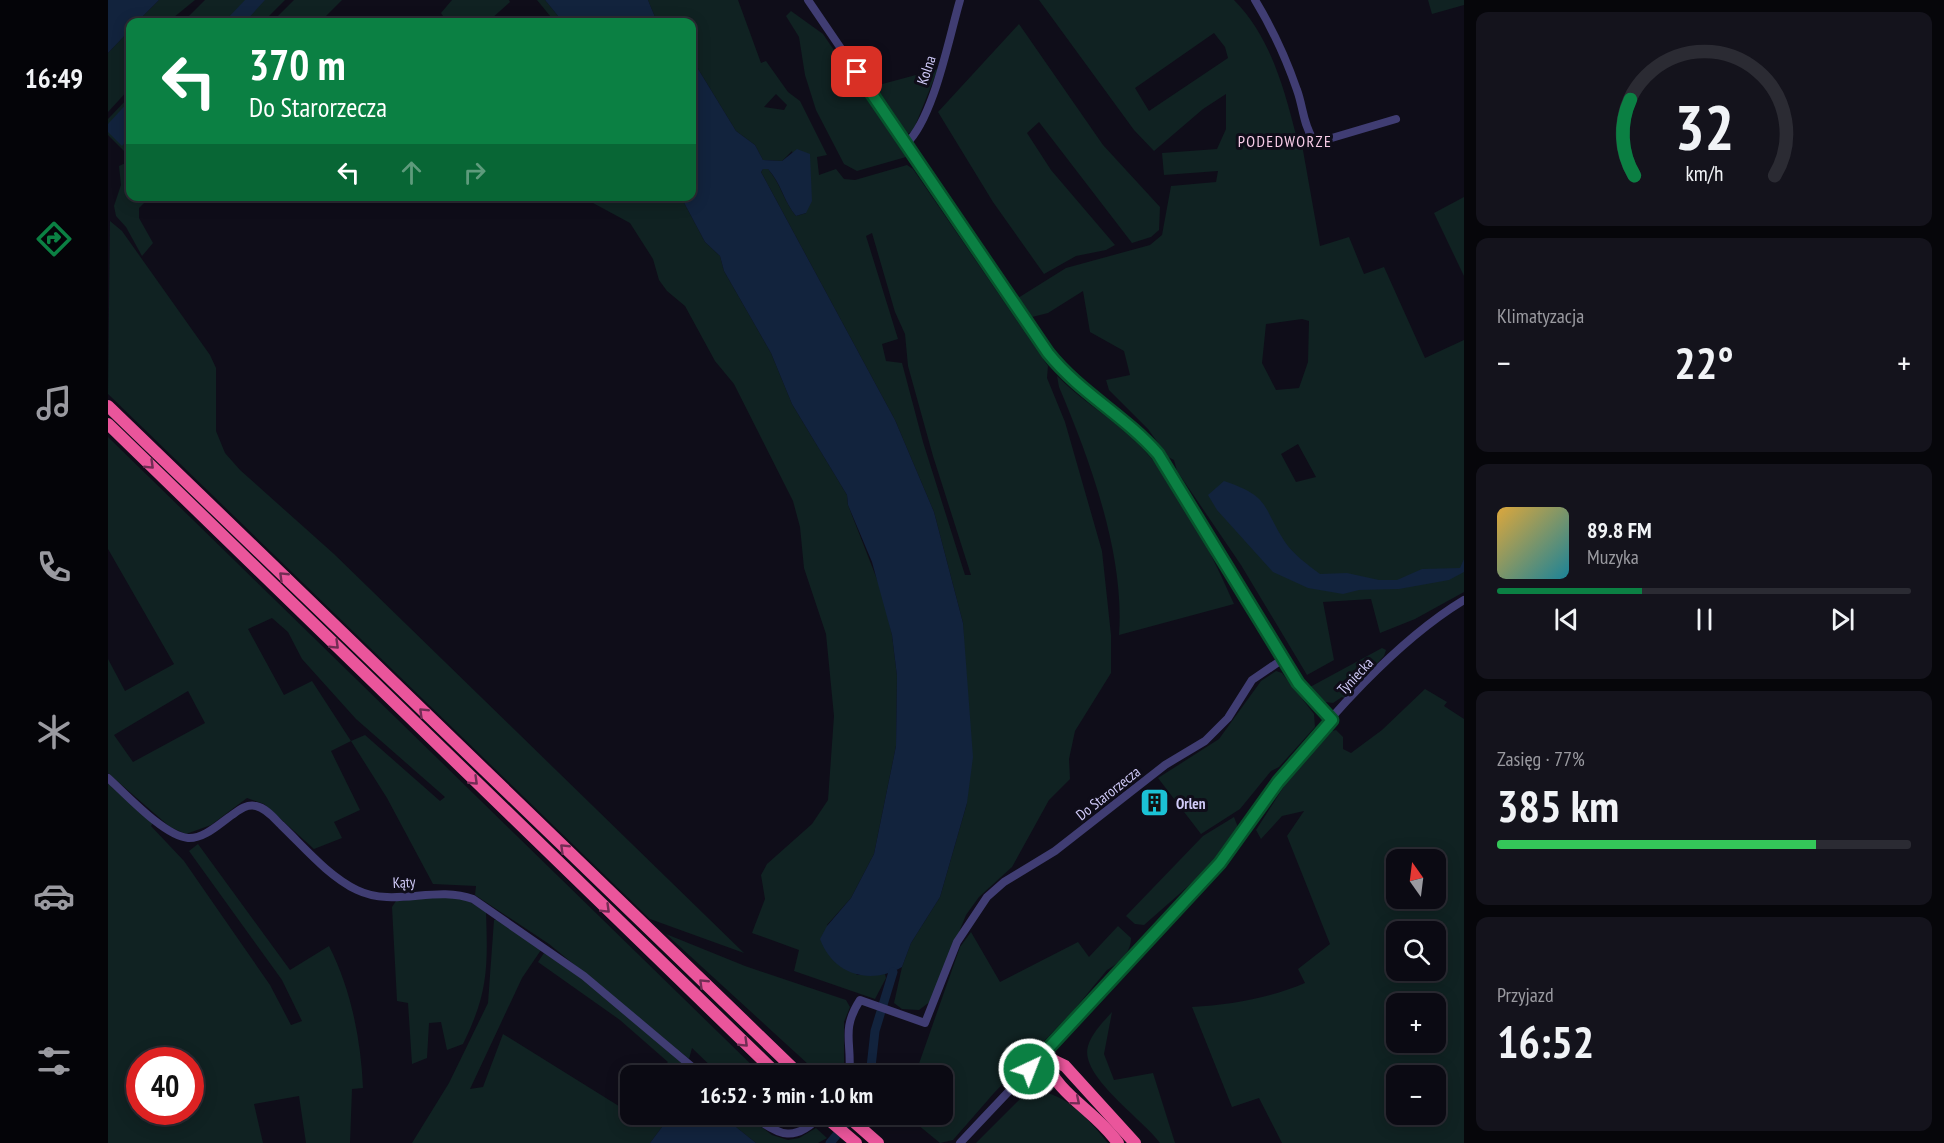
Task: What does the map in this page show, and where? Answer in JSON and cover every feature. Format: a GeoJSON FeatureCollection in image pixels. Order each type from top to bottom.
{"type":"FeatureCollection","features":[{"type":"Feature","properties":{"kind":"highway"},"geometry":{"type":"LineString","coordinates":[[108,406],[790,1065]]}},
{"type":"Feature","properties":{"kind":"highway"},"geometry":{"type":"LineString","coordinates":[[108,424],[768,1065]]}},
{"type":"Feature","properties":{"kind":"highway"},"geometry":{"type":"LineString","coordinates":[[1042,1055],[1054,1081],[1093,1115],[1118,1143]]}},
{"type":"Feature","properties":{"kind":"highway"},"geometry":{"type":"LineString","coordinates":[[1042,1055],[1065,1066],[1135,1143]]}},
{"type":"Feature","properties":{"kind":"highway"},"geometry":{"type":"LineString","coordinates":[[835,1125],[856,1143]]}},
{"type":"Feature","properties":{"kind":"highway"},"geometry":{"type":"LineString","coordinates":[[858,1125],[878,1143]]}},
{"type":"Feature","properties":{"kind":"street"},"geometry":{"type":"LineString","coordinates":[[808,0],[1026,323],[1058,366],[1089,396],[1140,434],[1162,459],[1283,659],[1304,691],[1332,720]]}},
{"type":"Feature","properties":{"kind":"street","name":"Kolna"},"geometry":{"type":"LineString","coordinates":[[906,144],[916,133],[934,90],[960,0]]}},
{"type":"Feature","properties":{"kind":"street"},"geometry":{"type":"LineString","coordinates":[[1255,0],[1272,27],[1298,91],[1307,130],[1313,139],[1325,140],[1396,119]]}},
{"type":"Feature","properties":{"kind":"street","name":"Tyniecka"},"geometry":{"type":"LineString","coordinates":[[960,1143],[1220,863],[1278,782],[1332,720],[1414,635],[1464,600]]}},
{"type":"Feature","properties":{"kind":"street","name":"Do Starorzecza"},"geometry":{"type":"LineString","coordinates":[[849,1065],[847,1028],[849,1016],[860,1000],[925,1023],[957,942],[987,897],[1004,882],[1055,851],[1165,765],[1204,741],[1228,718],[1252,680],[1283,659]]}},
{"type":"Feature","properties":{"kind":"street","name":"Kąty"},"geometry":{"type":"LineString","coordinates":[[108,778],[170,831],[187,838],[210,831],[244,807],[255,805],[271,815],[329,872],[360,892],[402,898],[458,893],[473,899],[584,976],[690,1065]]}},
{"type":"Feature","properties":{"kind":"street"},"geometry":{"type":"LineString","coordinates":[[764,1125],[784,1134],[808,1129],[812,1125]]}},
{"type":"Feature","properties":{"kind":"shaded area"},"geometry":{"type":"Polygon","coordinates":[[[159,0],[195,0],[173,18],[141,18],[159,0]]]}},
{"type":"Feature","properties":{"kind":"shaded area"},"geometry":{"type":"Polygon","coordinates":[[[205,0],[285,0],[267,18],[187,18],[205,0]]]}},
{"type":"Feature","properties":{"kind":"shaded area"},"geometry":{"type":"Polygon","coordinates":[[[294,0],[342,0],[324,18],[276,18],[294,0]]]}},
{"type":"Feature","properties":{"kind":"shaded area"},"geometry":{"type":"Polygon","coordinates":[[[452,0],[509,0],[510,2],[492,18],[444,18],[441,13],[452,0]]]}},
{"type":"Feature","properties":{"kind":"shaded area"},"geometry":{"type":"Polygon","coordinates":[[[537,0],[545,0],[560,18],[552,18],[537,0]]]}},
{"type":"Feature","properties":{"kind":"shaded area"},"geometry":{"type":"Polygon","coordinates":[[[648,0],[738,0],[761,63],[766,61],[788,92],[800,101],[827,155],[817,157],[819,175],[836,169],[844,179],[855,180],[907,165],[913,169],[1048,366],[1047,378],[1065,422],[1102,551],[1111,635],[1111,673],[1075,731],[1069,759],[1070,779],[1049,800],[1012,867],[979,897],[966,915],[931,1001],[919,1010],[902,1009],[894,1003],[902,967],[911,943],[940,897],[967,803],[963,623],[934,512],[895,420],[761,172],[763,169],[768,169],[796,216],[806,213],[792,151],[782,161],[763,160],[755,145],[736,131],[696,66],[696,18],[655,18],[648,0]],[[776,94],[764,107],[784,110],[787,105],[776,94]],[[872,233],[866,236],[898,339],[882,344],[886,361],[902,363],[923,442],[965,575],[971,575],[933,456],[908,366],[905,334],[895,312],[872,233]]]}},
{"type":"Feature","properties":{"kind":"shaded area"},"geometry":{"type":"Polygon","coordinates":[[[1039,0],[1234,0],[1257,30],[1281,81],[1296,135],[1301,139],[1320,246],[1349,237],[1364,274],[1384,267],[1425,358],[1464,340],[1464,592],[1415,619],[1380,633],[1371,599],[1323,602],[1334,660],[1307,675],[1241,565],[1177,471],[1174,460],[1168,457],[1148,429],[1109,390],[1106,380],[1130,375],[1124,351],[1090,332],[1083,291],[1048,313],[1032,317],[1018,298],[1066,268],[1150,245],[1162,235],[1171,186],[1216,182],[1218,171],[1164,175],[1162,153],[1217,149],[1226,129],[1226,94],[1203,109],[1154,151],[1134,130],[1039,0]],[[1214,33],[1135,88],[1149,111],[1228,58],[1225,47],[1214,33]],[[1302,319],[1266,324],[1262,363],[1276,390],[1299,388],[1308,362],[1309,321],[1302,319]],[[1298,444],[1281,454],[1296,482],[1316,477],[1298,444]]]}},
{"type":"Feature","properties":{"kind":"shaded area"},"geometry":{"type":"Polygon","coordinates":[[[1428,0],[1464,0],[1464,5],[1432,14],[1428,0]]]}},
{"type":"Feature","properties":{"kind":"shaded area"},"geometry":{"type":"Polygon","coordinates":[[[791,11],[823,34],[906,157],[857,171],[844,164],[816,110],[805,75],[799,37],[786,16],[791,11]]]}},
{"type":"Feature","properties":{"kind":"shaded area"},"geometry":{"type":"Polygon","coordinates":[[[1019,24],[1103,145],[1160,207],[1159,230],[1151,237],[1132,243],[1039,122],[1027,133],[1051,170],[1115,245],[1106,250],[1076,256],[1044,274],[993,202],[938,112],[1019,24]]]}},
{"type":"Feature","properties":{"kind":"shaded area"},"geometry":{"type":"Polygon","coordinates":[[[126,34],[126,92],[108,112],[108,53],[126,34]]]}},
{"type":"Feature","properties":{"kind":"shaded area"},"geometry":{"type":"Polygon","coordinates":[[[938,69],[913,131],[907,134],[875,86],[938,69]]]}},
{"type":"Feature","properties":{"kind":"shaded area"},"geometry":{"type":"Polygon","coordinates":[[[126,100],[126,153],[108,135],[108,119],[126,100]]]}},
{"type":"Feature","properties":{"kind":"shaded area"},"geometry":{"type":"Polygon","coordinates":[[[126,163],[126,201],[146,201],[139,208],[139,218],[153,243],[142,256],[126,227],[116,216],[114,206],[121,185],[119,166],[126,163]]]}},
{"type":"Feature","properties":{"kind":"shaded area"},"geometry":{"type":"Polygon","coordinates":[[[1464,197],[1464,276],[1434,213],[1464,197]]]}},
{"type":"Feature","properties":{"kind":"shaded area"},"geometry":{"type":"Polygon","coordinates":[[[589,201],[683,201],[705,242],[720,256],[724,271],[771,353],[792,404],[847,495],[848,505],[882,592],[892,635],[897,676],[896,746],[874,854],[851,898],[827,925],[857,975],[885,974],[886,978],[875,999],[794,971],[799,950],[752,933],[765,899],[761,875],[767,864],[812,824],[828,800],[834,716],[826,634],[804,568],[800,527],[793,501],[734,384],[715,361],[685,306],[667,291],[659,280],[653,259],[630,223],[589,201]]]}},
{"type":"Feature","properties":{"kind":"shaded area"},"geometry":{"type":"Polygon","coordinates":[[[110,221],[122,231],[210,355],[216,368],[216,431],[225,453],[240,470],[334,554],[744,953],[650,919],[108,394],[110,221]]]}},
{"type":"Feature","properties":{"kind":"shaded area"},"geometry":{"type":"Polygon","coordinates":[[[1057,376],[1138,444],[1167,478],[1215,563],[1234,604],[1119,635],[1117,573],[1111,541],[1093,476],[1059,387],[1057,376]]]}},
{"type":"Feature","properties":{"kind":"shaded area"},"geometry":{"type":"Polygon","coordinates":[[[108,437],[752,1065],[710,1065],[692,1048],[689,1059],[549,944],[475,895],[476,886],[433,884],[387,798],[351,741],[331,751],[360,810],[334,822],[342,838],[314,849],[264,804],[247,798],[211,825],[186,834],[170,827],[108,773],[108,659],[125,691],[174,664],[108,549],[108,437]],[[272,618],[248,629],[284,695],[312,681],[351,741],[365,735],[440,801],[445,797],[356,719],[302,659],[288,632],[272,618]],[[188,691],[114,735],[133,762],[205,723],[188,691]]]}},
{"type":"Feature","properties":{"kind":"shaded area"},"geometry":{"type":"Polygon","coordinates":[[[1382,648],[1386,650],[1384,656],[1344,698],[1333,703],[1325,702],[1310,687],[1382,648]]]}},
{"type":"Feature","properties":{"kind":"shaded area"},"geometry":{"type":"Polygon","coordinates":[[[1276,671],[1282,673],[1314,714],[1315,727],[1279,767],[1271,771],[1240,809],[1201,834],[1158,778],[1219,739],[1261,681],[1276,671]]]}},
{"type":"Feature","properties":{"kind":"shaded area"},"geometry":{"type":"Polygon","coordinates":[[[1425,689],[1447,702],[1444,706],[1464,719],[1464,1143],[1282,1143],[1259,1098],[1232,1107],[1192,1007],[1250,1000],[1305,983],[1298,969],[1330,944],[1287,836],[1304,811],[1282,816],[1261,839],[1256,830],[1288,780],[1332,731],[1336,730],[1343,737],[1343,749],[1351,753],[1382,730],[1425,689]]]}},
{"type":"Feature","properties":{"kind":"shaded area"},"geometry":{"type":"Polygon","coordinates":[[[108,783],[153,823],[151,826],[184,861],[270,985],[291,1025],[302,1021],[282,980],[189,851],[198,844],[290,970],[329,946],[337,962],[354,1015],[363,1088],[352,1089],[350,1143],[306,1143],[299,1096],[254,1104],[263,1143],[108,1143],[108,783]]]}},
{"type":"Feature","properties":{"kind":"shaded area"},"geometry":{"type":"Polygon","coordinates":[[[1234,817],[1239,830],[1196,882],[1194,881],[1144,925],[1135,924],[1126,916],[1203,836],[1234,817]]]}},
{"type":"Feature","properties":{"kind":"shaded area"},"geometry":{"type":"Polygon","coordinates":[[[453,896],[470,902],[486,912],[487,949],[482,995],[463,1044],[447,1050],[441,1022],[429,1023],[427,1058],[412,1064],[408,1003],[397,1001],[392,907],[396,901],[453,896]]]}},
{"type":"Feature","properties":{"kind":"shaded area"},"geometry":{"type":"Polygon","coordinates":[[[494,920],[499,920],[541,950],[522,978],[470,1089],[483,1087],[503,1034],[620,1107],[620,1125],[664,1125],[650,1143],[412,1143],[449,1083],[488,1003],[494,920]]]}},
{"type":"Feature","properties":{"kind":"shaded area"},"geometry":{"type":"Polygon","coordinates":[[[1118,926],[1131,938],[1124,957],[1107,970],[1073,1011],[994,1093],[953,1140],[940,1143],[918,1125],[953,1125],[953,1065],[919,1065],[960,947],[971,932],[1000,982],[1078,942],[1089,957],[1118,926]]]}},
{"type":"Feature","properties":{"kind":"shaded area"},"geometry":{"type":"Polygon","coordinates":[[[666,934],[745,966],[846,1000],[850,1007],[844,1022],[844,1065],[809,1065],[666,934]]]}},
{"type":"Feature","properties":{"kind":"shaded area"},"geometry":{"type":"Polygon","coordinates":[[[544,953],[588,983],[685,1065],[665,1065],[668,1062],[620,1020],[538,962],[544,953]]]}},
{"type":"Feature","properties":{"kind":"shaded area"},"geometry":{"type":"Polygon","coordinates":[[[1112,1012],[1104,1054],[1114,1080],[1153,1073],[1175,1143],[1160,1143],[1102,1084],[1093,1070],[1088,1058],[1088,1046],[1095,1032],[1112,1012]]]}},
{"type":"Feature","properties":{"kind":"shaded area"},"geometry":{"type":"Polygon","coordinates":[[[1035,1091],[1047,1093],[1067,1102],[1085,1117],[1108,1143],[976,1143],[1025,1094],[1035,1091]]]}},
{"type":"Feature","properties":{"kind":"shaded area"},"geometry":{"type":"Polygon","coordinates":[[[734,1125],[759,1125],[772,1135],[788,1140],[799,1138],[816,1128],[827,1138],[818,1143],[756,1143],[734,1125]]]}},
{"type":"Feature","properties":{"kind":"water"},"geometry":{"type":"Polygon","coordinates":[[[108,0],[159,0],[141,18],[126,18],[126,34],[108,53],[108,0]]]}},
{"type":"Feature","properties":{"kind":"water"},"geometry":{"type":"Polygon","coordinates":[[[245,0],[265,0],[249,18],[228,18],[245,0]]]}},
{"type":"Feature","properties":{"kind":"water"},"geometry":{"type":"Polygon","coordinates":[[[545,0],[648,0],[655,18],[560,18],[545,0]]]}},
{"type":"Feature","properties":{"kind":"water"},"geometry":{"type":"Polygon","coordinates":[[[696,66],[736,131],[755,145],[763,160],[782,161],[797,149],[810,154],[812,201],[806,213],[796,216],[772,174],[768,169],[763,169],[761,172],[895,420],[934,512],[963,623],[973,757],[967,803],[940,897],[911,943],[902,967],[890,973],[865,976],[843,968],[826,951],[820,939],[827,926],[851,898],[874,854],[896,746],[897,676],[892,635],[872,562],[848,505],[847,495],[792,404],[771,353],[724,271],[720,256],[705,242],[683,201],[696,201],[696,66]]]}},
{"type":"Feature","properties":{"kind":"water"},"geometry":{"type":"Polygon","coordinates":[[[126,104],[126,142],[122,146],[108,132],[108,124],[126,104]]]}},
{"type":"Feature","properties":{"kind":"water"},"geometry":{"type":"Polygon","coordinates":[[[1224,481],[1258,498],[1288,546],[1320,574],[1347,573],[1379,580],[1397,580],[1422,569],[1460,568],[1464,559],[1464,572],[1449,580],[1399,589],[1359,590],[1343,594],[1308,588],[1273,572],[1217,510],[1208,495],[1224,481]]]}},
{"type":"Feature","properties":{"kind":"water"},"geometry":{"type":"Polygon","coordinates":[[[664,1125],[734,1125],[756,1143],[650,1143],[664,1125]]]}},
{"type":"Feature","properties":{"kind":"waterway"},"geometry":{"type":"LineString","coordinates":[[871,1065],[875,1031],[893,972]]}},
{"type":"Feature","properties":{"kind":"waterway"},"geometry":{"type":"LineString","coordinates":[[830,1143],[845,1125]]}},
{"type":"Feature","properties":{"kind":"place","name":"Orlen"},"geometry":{"type":"Point","coordinates":[1155,803]}},
{"type":"Feature","properties":{"kind":"district","name":"PODEDWORZE"},"geometry":{"type":"Point","coordinates":[1285,141]}},
{"type":"Feature","properties":{"kind":"route"},"geometry":{"type":"LineString","coordinates":[[857,72],[1032,332],[1058,366],[1098,404],[1140,434],[1158,454],[1173,475],[1298,683],[1332,720],[1278,782],[1220,863],[1101,994],[1029,1069]]}}]}
